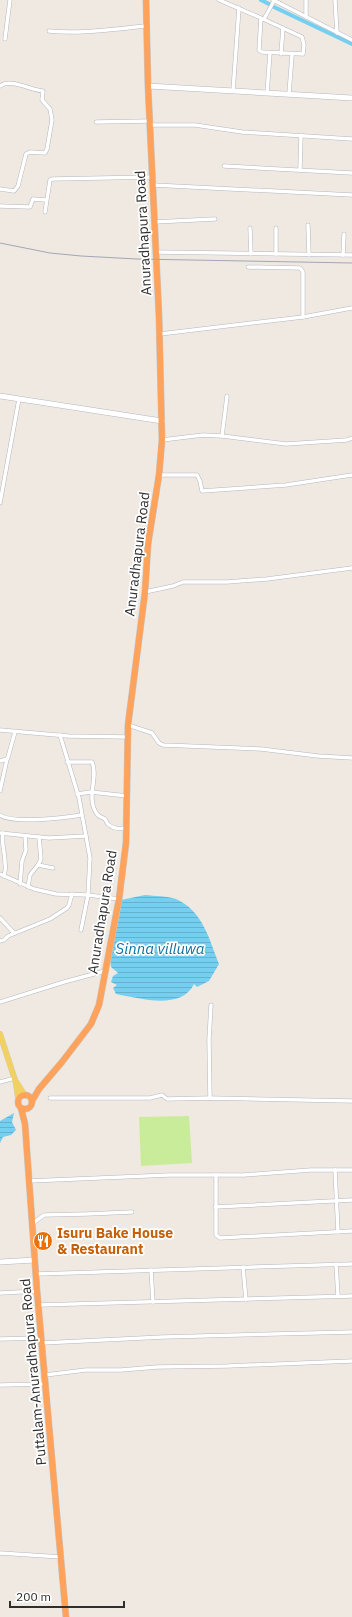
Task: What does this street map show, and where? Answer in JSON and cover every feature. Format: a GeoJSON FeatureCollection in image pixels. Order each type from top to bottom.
{"type":"FeatureCollection","features":[{"type":"Feature","properties":{"kind":"highway","name":"Anuradhapura Road"},"geometry":{"type":"LineString","coordinates":[[25,1124],[31,1104],[39,1089],[91,1024],[99,1005],[119,899],[126,828],[128,725],[145,592],[148,544],[159,475],[162,440],[160,334],[148,86],[146,0]]}},
{"type":"Feature","properties":{"kind":"highway","name":"Anuradhapura Road"},"geometry":{"type":"LineString","coordinates":[[23,1096],[39,1089]]}},
{"type":"Feature","properties":{"kind":"highway"},"geometry":{"type":"LineString","coordinates":[[21,1108],[25,1109],[31,1104],[30,1097],[23,1096],[17,1102],[21,1108],[25,1124]]}},
{"type":"Feature","properties":{"kind":"highway","name":"Puttalam-Anuradhapura Road"},"geometry":{"type":"LineString","coordinates":[[25,1124],[41,1340],[66,1617]]}},
{"type":"Feature","properties":{"kind":"main road"},"geometry":{"type":"LineString","coordinates":[[0,1034],[23,1096]]}},
{"type":"Feature","properties":{"kind":"street"},"geometry":{"type":"LineString","coordinates":[[4,39],[10,0]]}},
{"type":"Feature","properties":{"kind":"street"},"geometry":{"type":"LineString","coordinates":[[219,0],[263,18],[302,37],[304,45],[303,54],[292,55],[262,52],[259,50],[263,18],[274,0],[352,40]]}},
{"type":"Feature","properties":{"kind":"street"},"geometry":{"type":"LineString","coordinates":[[306,0],[306,17]]}},
{"type":"Feature","properties":{"kind":"street"},"geometry":{"type":"LineString","coordinates":[[335,0],[337,33]]}},
{"type":"Feature","properties":{"kind":"street"},"geometry":{"type":"LineString","coordinates":[[233,91],[238,8]]}},
{"type":"Feature","properties":{"kind":"street"},"geometry":{"type":"LineString","coordinates":[[49,31],[84,32],[146,26]]}},
{"type":"Feature","properties":{"kind":"street"},"geometry":{"type":"LineString","coordinates":[[281,54],[283,28]]}},
{"type":"Feature","properties":{"kind":"street"},"geometry":{"type":"LineString","coordinates":[[267,93],[270,53]]}},
{"type":"Feature","properties":{"kind":"street"},"geometry":{"type":"LineString","coordinates":[[289,94],[292,55]]}},
{"type":"Feature","properties":{"kind":"street"},"geometry":{"type":"LineString","coordinates":[[0,86],[10,83],[43,91],[42,100],[50,109],[52,120],[47,149],[44,152],[30,152],[26,154],[18,186],[14,191],[0,189]]}},
{"type":"Feature","properties":{"kind":"street"},"geometry":{"type":"LineString","coordinates":[[148,86],[352,98]]}},
{"type":"Feature","properties":{"kind":"street"},"geometry":{"type":"LineString","coordinates":[[96,122],[195,125],[242,132],[352,139]]}},
{"type":"Feature","properties":{"kind":"street"},"geometry":{"type":"LineString","coordinates":[[300,135],[300,169]]}},
{"type":"Feature","properties":{"kind":"street"},"geometry":{"type":"LineString","coordinates":[[224,166],[352,173]]}},
{"type":"Feature","properties":{"kind":"street"},"geometry":{"type":"LineString","coordinates":[[45,212],[50,180],[52,179],[152,177]]}},
{"type":"Feature","properties":{"kind":"street"},"geometry":{"type":"LineString","coordinates":[[153,185],[352,195]]}},
{"type":"Feature","properties":{"kind":"street"},"geometry":{"type":"LineString","coordinates":[[0,206],[30,207],[33,199],[46,200]]}},
{"type":"Feature","properties":{"kind":"street"},"geometry":{"type":"LineString","coordinates":[[154,222],[215,220]]}},
{"type":"Feature","properties":{"kind":"street"},"geometry":{"type":"LineString","coordinates":[[308,225],[309,254]]}},
{"type":"Feature","properties":{"kind":"street"},"geometry":{"type":"LineString","coordinates":[[250,228],[251,254]]}},
{"type":"Feature","properties":{"kind":"street"},"geometry":{"type":"LineString","coordinates":[[276,228],[276,254]]}},
{"type":"Feature","properties":{"kind":"street"},"geometry":{"type":"LineString","coordinates":[[343,255],[344,234]]}},
{"type":"Feature","properties":{"kind":"street"},"geometry":{"type":"LineString","coordinates":[[155,252],[352,255]]}},
{"type":"Feature","properties":{"kind":"street"},"geometry":{"type":"LineString","coordinates":[[248,267],[300,268],[303,272],[303,317]]}},
{"type":"Feature","properties":{"kind":"street"},"geometry":{"type":"LineString","coordinates":[[160,334],[303,317],[352,308]]}},
{"type":"Feature","properties":{"kind":"street"},"geometry":{"type":"LineString","coordinates":[[0,396],[162,421]]}},
{"type":"Feature","properties":{"kind":"street"},"geometry":{"type":"LineString","coordinates":[[222,436],[227,396]]}},
{"type":"Feature","properties":{"kind":"street"},"geometry":{"type":"LineString","coordinates":[[0,503],[19,399]]}},
{"type":"Feature","properties":{"kind":"street"},"geometry":{"type":"LineString","coordinates":[[162,440],[203,435],[286,444],[347,440],[352,438]]}},
{"type":"Feature","properties":{"kind":"street"},"geometry":{"type":"LineString","coordinates":[[159,475],[197,475],[202,491],[286,486],[352,475]]}},
{"type":"Feature","properties":{"kind":"street"},"geometry":{"type":"LineString","coordinates":[[145,592],[173,586],[183,582],[227,582],[267,579],[352,568]]}},
{"type":"Feature","properties":{"kind":"street"},"geometry":{"type":"LineString","coordinates":[[128,725],[152,733],[160,743],[163,744],[260,748],[318,756],[352,758]]}},
{"type":"Feature","properties":{"kind":"street"},"geometry":{"type":"LineString","coordinates":[[0,730],[60,735],[127,737]]}},
{"type":"Feature","properties":{"kind":"street"},"geometry":{"type":"LineString","coordinates":[[0,791],[15,732]]}},
{"type":"Feature","properties":{"kind":"street"},"geometry":{"type":"LineString","coordinates":[[60,735],[77,794],[90,858],[88,894],[81,930]]}},
{"type":"Feature","properties":{"kind":"street"},"geometry":{"type":"LineString","coordinates":[[0,761],[7,759]]}},
{"type":"Feature","properties":{"kind":"street"},"geometry":{"type":"LineString","coordinates":[[67,762],[92,762],[94,772],[91,792],[94,808],[98,816],[105,819],[108,824],[114,828],[126,828]]}},
{"type":"Feature","properties":{"kind":"street"},"geometry":{"type":"LineString","coordinates":[[77,794],[91,792],[126,796]]}},
{"type":"Feature","properties":{"kind":"street"},"geometry":{"type":"LineString","coordinates":[[0,815],[2,817],[15,819],[36,820],[82,815]]}},
{"type":"Feature","properties":{"kind":"street"},"geometry":{"type":"LineString","coordinates":[[86,836],[39,838],[1,833],[6,862],[2,875],[28,887],[56,894],[88,894],[119,899]]}},
{"type":"Feature","properties":{"kind":"street"},"geometry":{"type":"LineString","coordinates":[[20,884],[22,861],[26,850],[25,836]]}},
{"type":"Feature","properties":{"kind":"street"},"geometry":{"type":"LineString","coordinates":[[28,887],[30,875],[41,859],[39,838]]}},
{"type":"Feature","properties":{"kind":"street"},"geometry":{"type":"LineString","coordinates":[[38,865],[53,868]]}},
{"type":"Feature","properties":{"kind":"street"},"geometry":{"type":"LineString","coordinates":[[0,941],[14,933],[46,921],[67,908],[72,894]]}},
{"type":"Feature","properties":{"kind":"street"},"geometry":{"type":"LineString","coordinates":[[0,918],[14,933]]}},
{"type":"Feature","properties":{"kind":"street"},"geometry":{"type":"LineString","coordinates":[[0,1002],[105,971]]}},
{"type":"Feature","properties":{"kind":"street"},"geometry":{"type":"LineString","coordinates":[[210,1098],[209,1040],[211,1005]]}},
{"type":"Feature","properties":{"kind":"street"},"geometry":{"type":"LineString","coordinates":[[0,1082],[16,1080]]}},
{"type":"Feature","properties":{"kind":"street"},"geometry":{"type":"LineString","coordinates":[[50,1098],[150,1098],[162,1095],[167,1098],[352,1102]]}},
{"type":"Feature","properties":{"kind":"street"},"geometry":{"type":"LineString","coordinates":[[30,1181],[169,1175],[244,1176],[311,1170],[352,1170]]}},
{"type":"Feature","properties":{"kind":"street"},"geometry":{"type":"LineString","coordinates":[[335,1170],[338,1232]]}},
{"type":"Feature","properties":{"kind":"street"},"geometry":{"type":"LineString","coordinates":[[216,1175],[216,1235],[220,1238],[352,1231]]}},
{"type":"Feature","properties":{"kind":"street"},"geometry":{"type":"LineString","coordinates":[[215,1207],[352,1200]]}},
{"type":"Feature","properties":{"kind":"street"},"geometry":{"type":"LineString","coordinates":[[32,1224],[44,1215],[132,1212]]}},
{"type":"Feature","properties":{"kind":"street"},"geometry":{"type":"LineString","coordinates":[[0,1262],[35,1260]]}},
{"type":"Feature","properties":{"kind":"street"},"geometry":{"type":"LineString","coordinates":[[336,1264],[338,1296]]}},
{"type":"Feature","properties":{"kind":"street"},"geometry":{"type":"LineString","coordinates":[[36,1274],[352,1264]]}},
{"type":"Feature","properties":{"kind":"street"},"geometry":{"type":"LineString","coordinates":[[243,1267],[246,1300]]}},
{"type":"Feature","properties":{"kind":"street"},"geometry":{"type":"LineString","coordinates":[[151,1270],[153,1302]]}},
{"type":"Feature","properties":{"kind":"street"},"geometry":{"type":"LineString","coordinates":[[0,1293],[37,1291]]}},
{"type":"Feature","properties":{"kind":"street"},"geometry":{"type":"LineString","coordinates":[[39,1305],[352,1296]]}},
{"type":"Feature","properties":{"kind":"street"},"geometry":{"type":"LineString","coordinates":[[0,1338],[41,1340],[352,1332]]}},
{"type":"Feature","properties":{"kind":"street"},"geometry":{"type":"LineString","coordinates":[[45,1375],[86,1370],[122,1370],[157,1367],[352,1361]]}},
{"type":"Feature","properties":{"kind":"street"},"geometry":{"type":"LineString","coordinates":[[0,1385],[46,1384]]}},
{"type":"Feature","properties":{"kind":"street"},"geometry":{"type":"LineString","coordinates":[[0,1553],[61,1557]]}},
{"type":"Feature","properties":{"kind":"green space"},"geometry":{"type":"Polygon","coordinates":[[[189,1116],[192,1163],[141,1166],[139,1117],[189,1116]]]}},
{"type":"Feature","properties":{"kind":"water","name":"Sinna villuwa"},"geometry":{"type":"Polygon","coordinates":[[[145,895],[176,899],[193,911],[204,927],[219,964],[209,981],[197,987],[194,984],[188,992],[180,998],[159,1001],[147,1000],[116,994],[113,988],[117,985],[111,982],[113,976],[118,973],[111,967],[110,958],[121,900],[145,895]]]}},
{"type":"Feature","properties":{"kind":"water"},"geometry":{"type":"Polygon","coordinates":[[[14,1113],[12,1122],[16,1130],[11,1135],[3,1137],[0,1143],[0,1121],[14,1113]]]}},
{"type":"Feature","properties":{"kind":"waterway"},"geometry":{"type":"LineString","coordinates":[[261,0],[269,4]]}},
{"type":"Feature","properties":{"kind":"waterway"},"geometry":{"type":"LineString","coordinates":[[274,7],[352,44]]}},
{"type":"Feature","properties":{"kind":"railway"},"geometry":{"type":"LineString","coordinates":[[0,243],[50,253],[81,256],[137,259],[352,263]]}},
{"type":"Feature","properties":{"kind":"place","name":"Isuru Bake House & Restaurant"},"geometry":{"type":"Point","coordinates":[43,1241]}}]}
